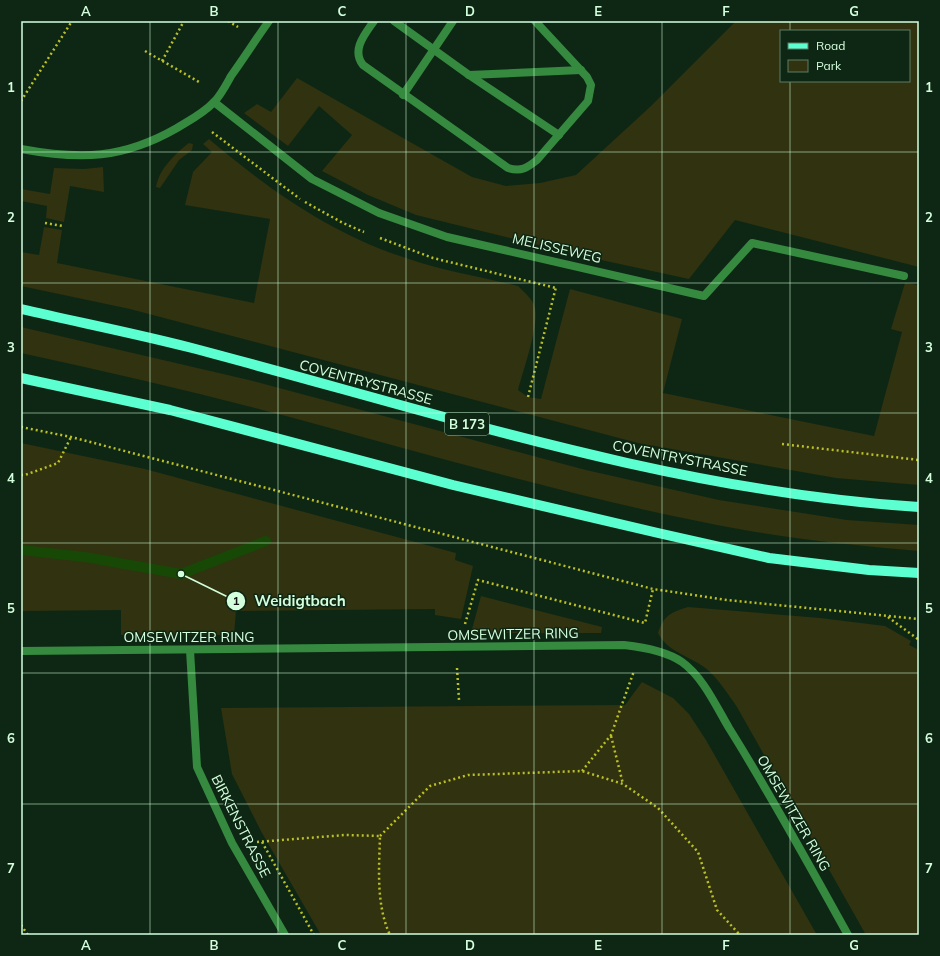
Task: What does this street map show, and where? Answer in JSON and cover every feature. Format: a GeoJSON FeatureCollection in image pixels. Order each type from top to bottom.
{"type":"FeatureCollection","features":[{"type":"Feature","properties":{"kind":"main road","name":"COVENTRYSTRASSE"},"geometry":{"type":"LineString","coordinates":[[21,309],[187,347],[465,423],[668,472],[783,493],[872,504],[919,507]]}},
{"type":"Feature","properties":{"kind":"main road"},"geometry":{"type":"LineString","coordinates":[[21,378],[170,410],[453,485],[658,534],[769,558],[869,570],[919,573]]}},
{"type":"Feature","properties":{"kind":"street"},"geometry":{"type":"LineString","coordinates":[[21,149],[56,155],[81,157],[132,149],[164,135],[182,125],[214,102],[269,21]]}},
{"type":"Feature","properties":{"kind":"street"},"geometry":{"type":"LineString","coordinates":[[374,21],[361,40],[358,49],[359,60],[370,71],[403,95],[508,168],[515,170],[527,168],[537,160],[588,101],[590,85],[587,77],[535,21]]}},
{"type":"Feature","properties":{"kind":"street"},"geometry":{"type":"LineString","coordinates":[[394,21],[469,75],[559,135]]}},
{"type":"Feature","properties":{"kind":"street"},"geometry":{"type":"LineString","coordinates":[[403,95],[453,21]]}},
{"type":"Feature","properties":{"kind":"street"},"geometry":{"type":"LineString","coordinates":[[469,75],[581,70]]}},
{"type":"Feature","properties":{"kind":"street","name":"MELISSEWEG"},"geometry":{"type":"LineString","coordinates":[[214,102],[312,179],[379,213],[447,237],[704,296],[752,243],[904,276]]}},
{"type":"Feature","properties":{"kind":"street","name":"OMSEWITZER RING"},"geometry":{"type":"LineString","coordinates":[[21,651],[639,646],[681,662],[698,677],[762,780],[848,935]]}},
{"type":"Feature","properties":{"kind":"street","name":"BIRKENSTRASSE"},"geometry":{"type":"LineString","coordinates":[[190,650],[197,767],[232,843],[285,935]]}},
{"type":"Feature","properties":{"kind":"path"},"geometry":{"type":"LineString","coordinates":[[21,102],[72,21]]}},
{"type":"Feature","properties":{"kind":"path"},"geometry":{"type":"LineString","coordinates":[[162,62],[184,21]]}},
{"type":"Feature","properties":{"kind":"path"},"geometry":{"type":"LineString","coordinates":[[228,21],[238,27]]}},
{"type":"Feature","properties":{"kind":"path"},"geometry":{"type":"LineString","coordinates":[[145,51],[199,82]]}},
{"type":"Feature","properties":{"kind":"path"},"geometry":{"type":"LineString","coordinates":[[45,223],[63,226]]}},
{"type":"Feature","properties":{"kind":"path"},"geometry":{"type":"LineString","coordinates":[[528,396],[563,263]]}},
{"type":"Feature","properties":{"kind":"path"},"geometry":{"type":"LineString","coordinates":[[21,427],[71,437],[653,589],[727,600],[919,619]]}},
{"type":"Feature","properties":{"kind":"path"},"geometry":{"type":"LineString","coordinates":[[21,475],[25,475],[58,463],[71,437]]}},
{"type":"Feature","properties":{"kind":"path"},"geometry":{"type":"LineString","coordinates":[[782,444],[919,460]]}},
{"type":"Feature","properties":{"kind":"path"},"geometry":{"type":"LineString","coordinates":[[464,626],[478,580],[645,623],[653,589]]}},
{"type":"Feature","properties":{"kind":"path"},"geometry":{"type":"LineString","coordinates":[[888,617],[919,640]]}},
{"type":"Feature","properties":{"kind":"path"},"geometry":{"type":"LineString","coordinates":[[453,668],[458,668],[459,700]]}},
{"type":"Feature","properties":{"kind":"path"},"geometry":{"type":"LineString","coordinates":[[582,771],[611,735],[634,671]]}},
{"type":"Feature","properties":{"kind":"path"},"geometry":{"type":"LineString","coordinates":[[611,735],[623,784]]}},
{"type":"Feature","properties":{"kind":"path"},"geometry":{"type":"LineString","coordinates":[[390,935],[383,921],[379,878],[380,836],[430,786],[468,776],[582,771],[623,784],[658,808],[698,852],[717,910],[740,935]]}},
{"type":"Feature","properties":{"kind":"path"},"geometry":{"type":"LineString","coordinates":[[232,843],[345,835],[380,836]]}},
{"type":"Feature","properties":{"kind":"path"},"geometry":{"type":"LineString","coordinates":[[262,842],[314,935]]}},
{"type":"Feature","properties":{"kind":"path"},"geometry":{"type":"LineString","coordinates":[[21,925],[28,935]]}},
{"type":"Feature","properties":{"kind":"green space"},"geometry":{"type":"Polygon","coordinates":[[[736,21],[919,21],[919,267],[735,220],[689,279],[592,258],[416,215],[368,195],[322,171],[352,135],[319,106],[288,146],[244,113],[257,104],[271,112],[297,78],[472,177],[506,186],[540,183],[576,175],[651,106],[736,21]]]}},
{"type":"Feature","properties":{"kind":"green space"},"geometry":{"type":"Polygon","coordinates":[[[209,139],[279,193],[328,224],[354,237],[381,249],[422,263],[518,286],[534,305],[536,316],[533,337],[518,390],[528,397],[541,399],[570,289],[682,319],[663,393],[874,436],[902,332],[891,329],[905,283],[919,285],[919,485],[836,478],[638,443],[130,309],[21,286],[21,252],[39,255],[44,227],[62,230],[57,263],[254,303],[270,219],[185,205],[193,172],[212,152],[203,144],[209,139]]]}},
{"type":"Feature","properties":{"kind":"green space"},"geometry":{"type":"Polygon","coordinates":[[[189,143],[193,144],[192,150],[179,160],[160,188],[156,187],[160,174],[168,162],[189,143]]]}},
{"type":"Feature","properties":{"kind":"green space"},"geometry":{"type":"Polygon","coordinates":[[[103,167],[104,192],[70,186],[64,222],[46,218],[47,206],[21,201],[21,189],[50,194],[54,168],[84,169],[103,167]]]}},
{"type":"Feature","properties":{"kind":"green space"},"geometry":{"type":"Polygon","coordinates":[[[21,327],[249,380],[586,470],[719,500],[847,520],[919,525],[919,551],[788,537],[744,530],[628,506],[514,478],[220,399],[21,353],[21,327]]]}},
{"type":"Feature","properties":{"kind":"green space"},"geometry":{"type":"Polygon","coordinates":[[[21,443],[145,469],[456,553],[455,560],[473,566],[461,619],[435,615],[435,609],[236,611],[234,635],[121,635],[121,610],[21,611],[21,443]]]}},
{"type":"Feature","properties":{"kind":"green space"},"geometry":{"type":"Polygon","coordinates":[[[481,596],[602,627],[601,633],[471,633],[481,596]]]}},
{"type":"Feature","properties":{"kind":"green space"},"geometry":{"type":"Polygon","coordinates":[[[688,607],[820,618],[885,626],[911,641],[909,645],[919,650],[919,935],[866,935],[737,707],[720,683],[708,670],[674,650],[662,640],[658,633],[665,618],[672,613],[688,607]]]}},
{"type":"Feature","properties":{"kind":"green space"},"geometry":{"type":"Polygon","coordinates":[[[642,682],[673,698],[689,714],[706,740],[817,935],[321,935],[262,833],[232,774],[221,708],[625,705],[642,682]]]}},
{"type":"Feature","properties":{"kind":"waterway"},"geometry":{"type":"LineString","coordinates":[[21,550],[85,557],[181,574],[266,541]]}},
{"type":"Feature","properties":{"kind":"place","name":"Weidigtbach"},"geometry":{"type":"Point","coordinates":[181,574]}}]}
